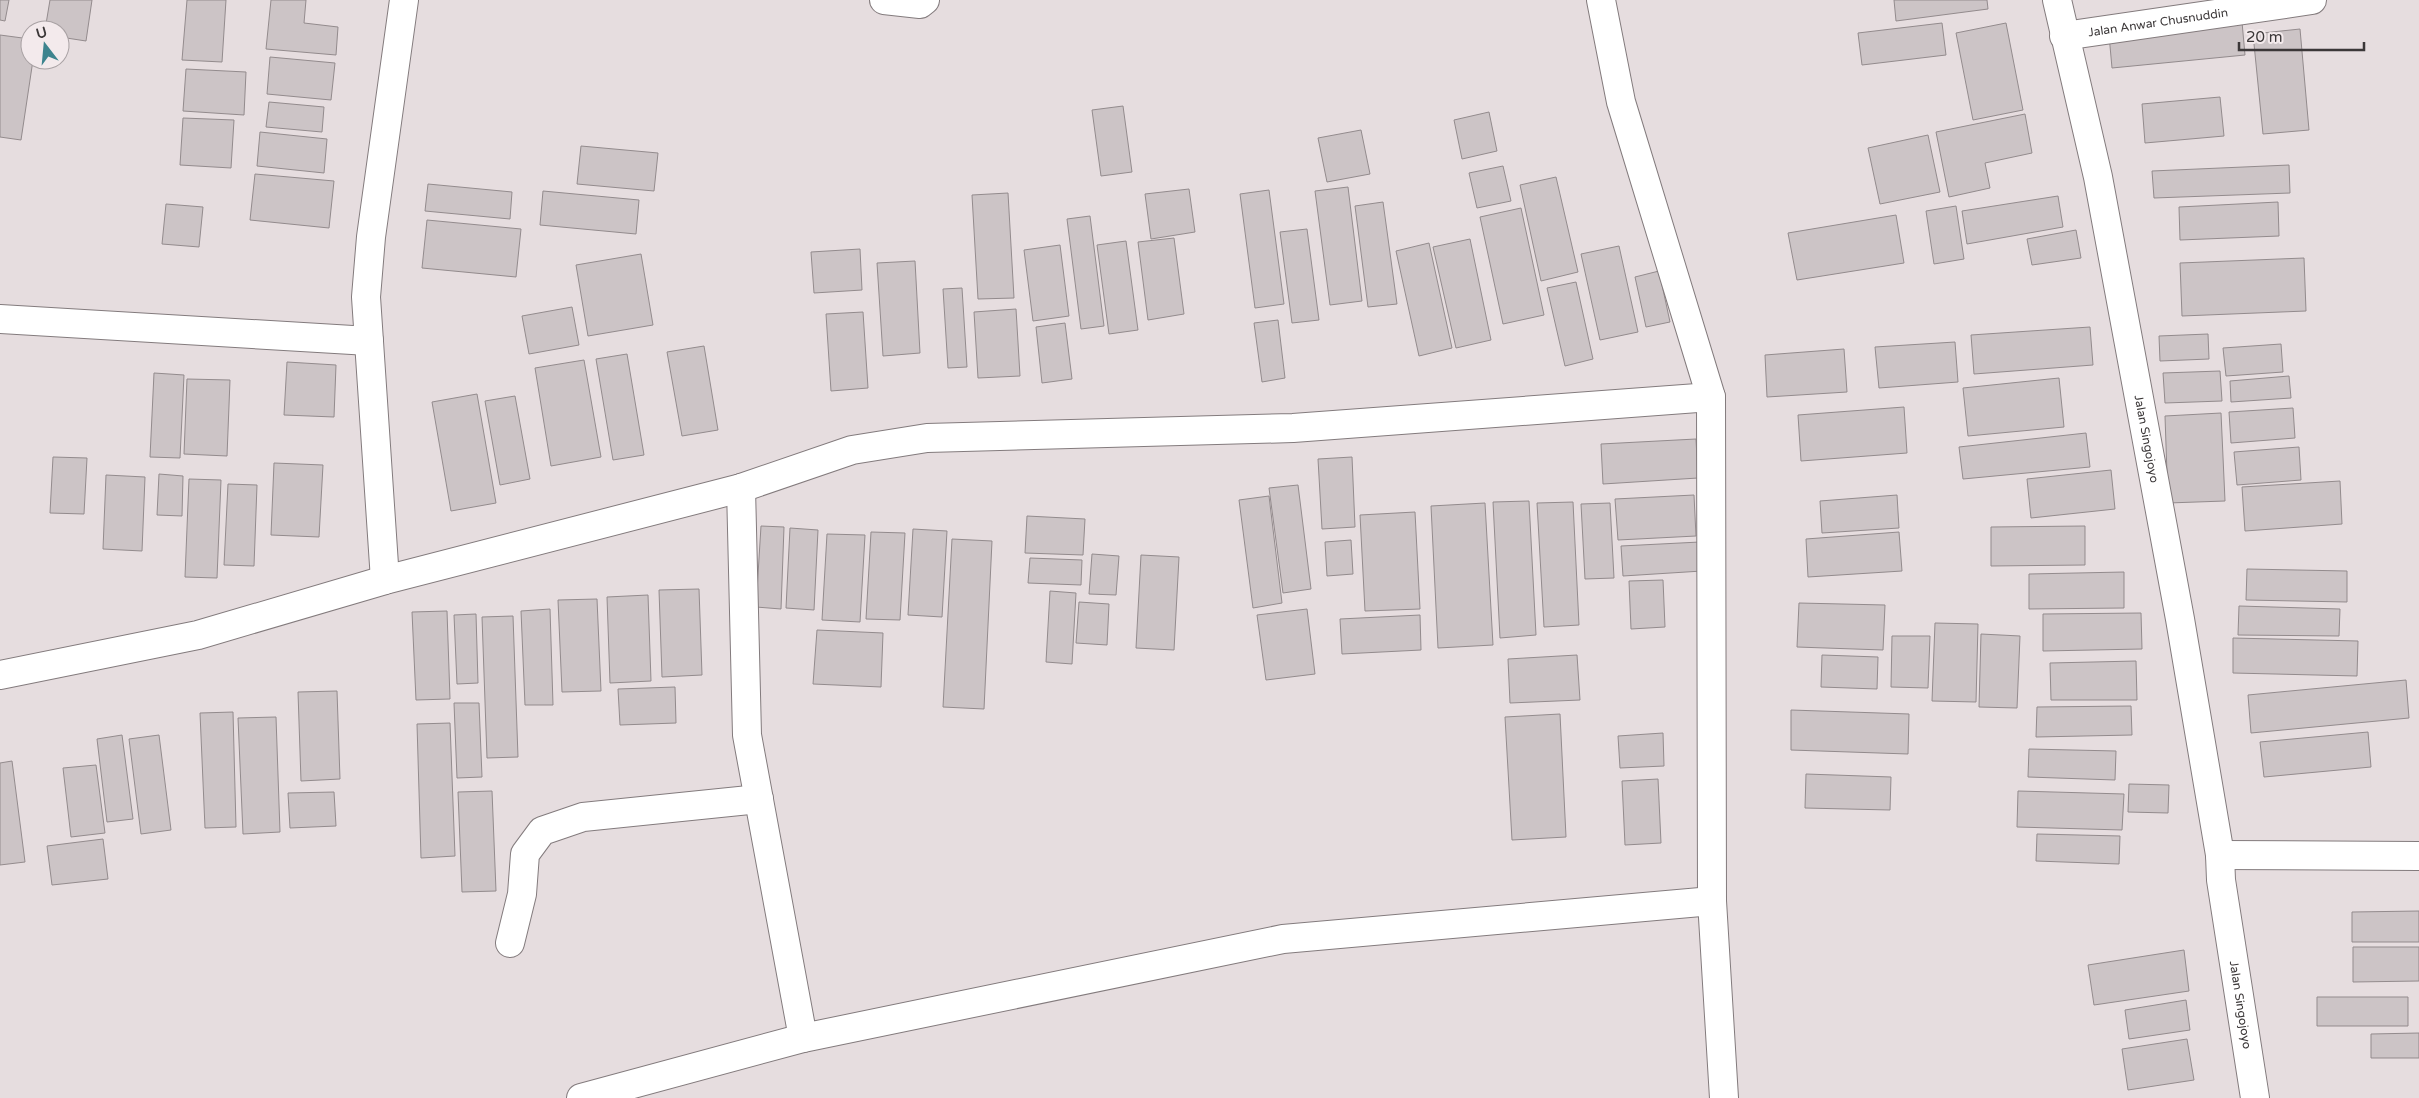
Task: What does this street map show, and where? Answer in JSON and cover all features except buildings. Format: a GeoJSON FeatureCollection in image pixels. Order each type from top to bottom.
{"type":"FeatureCollection","features":[{"type":"Feature","properties":{"kind":"street"},"geometry":{"type":"LineString","coordinates":[[385,580],[366,298],[371,237],[404,0]]}},
{"type":"Feature","properties":{"kind":"street"},"geometry":{"type":"LineString","coordinates":[[884,0],[920,4],[925,0]]}},
{"type":"Feature","properties":{"kind":"street"},"geometry":{"type":"LineString","coordinates":[[1600,0],[1621,102],[1711,398],[1712,901],[1724,1098]]}},
{"type":"Feature","properties":{"kind":"street","name":"Jalan Singojoyo"},"geometry":{"type":"LineString","coordinates":[[2057,0],[2098,177],[2178,609],[2221,867],[2226,912],[2255,1098]]}},
{"type":"Feature","properties":{"kind":"street","name":"Jalan Anwar Chusnuddin"},"geometry":{"type":"LineString","coordinates":[[2064,36],[2312,0]]}},
{"type":"Feature","properties":{"kind":"street"},"geometry":{"type":"LineString","coordinates":[[0,319],[369,341]]}},
{"type":"Feature","properties":{"kind":"street"},"geometry":{"type":"LineString","coordinates":[[0,676],[198,635],[385,580],[741,488],[852,450],[927,438],[1294,428],[1711,398]]}},
{"type":"Feature","properties":{"kind":"street"},"geometry":{"type":"LineString","coordinates":[[741,488],[747,735],[803,1038]]}},
{"type":"Feature","properties":{"kind":"street"},"geometry":{"type":"LineString","coordinates":[[510,943],[522,894],[525,854],[542,831],[583,817],[759,799]]}},
{"type":"Feature","properties":{"kind":"street"},"geometry":{"type":"LineString","coordinates":[[2221,867],[2419,856]]}},
{"type":"Feature","properties":{"kind":"street"},"geometry":{"type":"LineString","coordinates":[[581,1098],[803,1038],[1283,939],[1712,901]]}}]}
